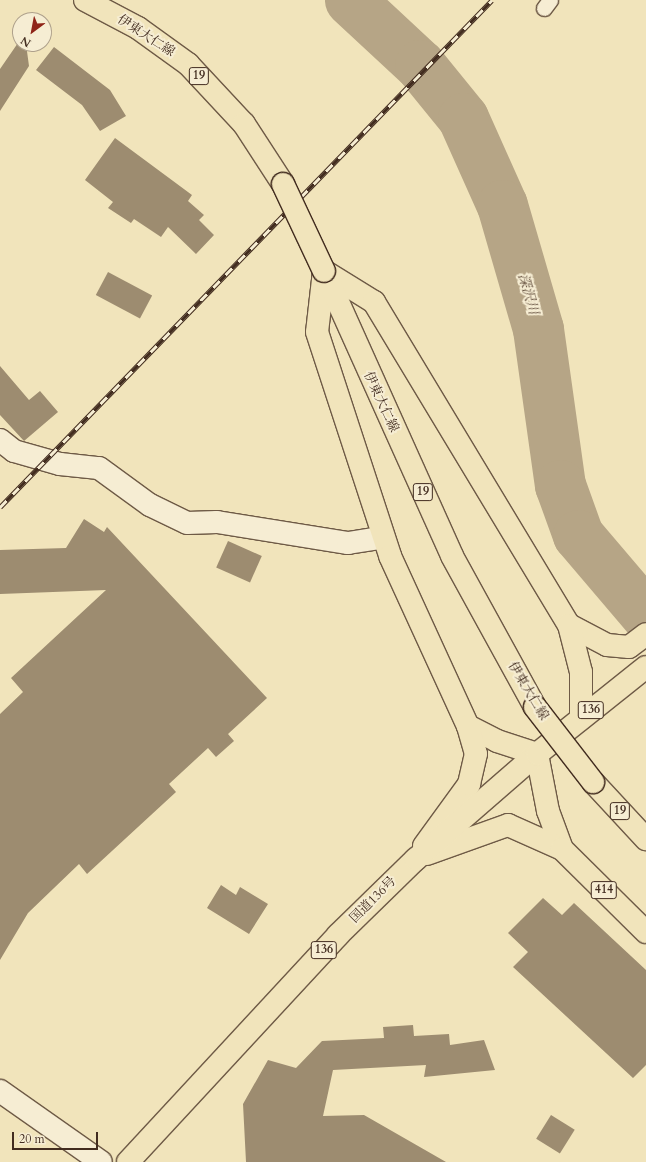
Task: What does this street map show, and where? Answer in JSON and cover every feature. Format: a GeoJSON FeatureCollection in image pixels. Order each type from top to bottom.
{"type":"FeatureCollection","features":[{"type":"Feature","properties":{"kind":"main road","name":"伊東大仁線"},"geometry":{"type":"LineString","coordinates":[[85,0],[138,28],[188,64],[244,124],[283,184],[324,271],[452,556],[535,707],[593,782],[646,839]]}},
{"type":"Feature","properties":{"kind":"main road"},"geometry":{"type":"LineString","coordinates":[[416,859],[469,784],[476,754],[468,726],[384,537],[317,332],[324,271],[374,302],[569,625],[581,672],[581,718]]}},
{"type":"Feature","properties":{"kind":"main road"},"geometry":{"type":"LineString","coordinates":[[569,625],[608,645],[629,647],[646,634]]}},
{"type":"Feature","properties":{"kind":"main road","name":"国道136号"},"geometry":{"type":"LineString","coordinates":[[128,1162],[338,935],[416,859],[537,754],[646,667]]}},
{"type":"Feature","properties":{"kind":"main road"},"geometry":{"type":"LineString","coordinates":[[468,726],[497,741],[537,754]]}},
{"type":"Feature","properties":{"kind":"main road","name":"414"},"geometry":{"type":"LineString","coordinates":[[537,754],[548,811],[562,849],[646,932]]}},
{"type":"Feature","properties":{"kind":"main road"},"geometry":{"type":"LineString","coordinates":[[416,859],[508,825],[562,849]]}},
{"type":"Feature","properties":{"kind":"street"},"geometry":{"type":"LineString","coordinates":[[0,440],[14,450],[60,464],[98,468],[150,505],[187,523],[217,522],[348,543],[384,537]]}},
{"type":"Feature","properties":{"kind":"street"},"geometry":{"type":"LineString","coordinates":[[0,1090],[101,1162]]}},
{"type":"Feature","properties":{"kind":"building"},"geometry":{"type":"Polygon","coordinates":[[[54,47],[110,90],[126,116],[100,131],[82,105],[36,70],[50,52],[52,52],[54,47]]]}},
{"type":"Feature","properties":{"kind":"building"},"geometry":{"type":"Polygon","coordinates":[[[12,52],[27,52],[29,66],[0,111],[0,69],[12,52]]]}},
{"type":"Feature","properties":{"kind":"building"},"geometry":{"type":"Polygon","coordinates":[[[115,138],[192,195],[188,201],[204,215],[199,220],[214,235],[196,254],[168,227],[161,237],[134,219],[131,223],[108,208],[113,202],[85,180],[115,138]]]}},
{"type":"Feature","properties":{"kind":"building"},"geometry":{"type":"Polygon","coordinates":[[[108,272],[152,295],[140,318],[96,295],[108,272]]]}},
{"type":"Feature","properties":{"kind":"building"},"geometry":{"type":"Polygon","coordinates":[[[0,366],[29,400],[40,391],[58,412],[24,441],[0,415],[0,366]]]}},
{"type":"Feature","properties":{"kind":"building"},"geometry":{"type":"Polygon","coordinates":[[[84,519],[104,532],[107,527],[267,698],[228,734],[234,741],[216,757],[208,748],[169,784],[176,792],[87,874],[79,864],[28,913],[0,960],[0,714],[23,692],[11,678],[106,590],[0,594],[0,550],[66,548],[84,519]]]}},
{"type":"Feature","properties":{"kind":"building"},"geometry":{"type":"Polygon","coordinates":[[[228,541],[262,556],[250,583],[216,567],[228,541]]]}},
{"type":"Feature","properties":{"kind":"building"},"geometry":{"type":"Polygon","coordinates":[[[221,885],[236,895],[240,887],[268,904],[249,934],[207,908],[221,885]]]}},
{"type":"Feature","properties":{"kind":"building"},"geometry":{"type":"Polygon","coordinates":[[[543,898],[562,915],[574,903],[646,970],[646,1065],[633,1078],[513,967],[528,952],[508,933],[543,898]]]}},
{"type":"Feature","properties":{"kind":"building"},"geometry":{"type":"Polygon","coordinates":[[[413,1025],[414,1036],[449,1034],[450,1045],[484,1040],[495,1070],[424,1077],[426,1065],[333,1070],[323,1116],[364,1115],[446,1162],[246,1162],[243,1104],[268,1060],[296,1068],[322,1041],[384,1038],[383,1027],[413,1025]]]}},
{"type":"Feature","properties":{"kind":"building"},"geometry":{"type":"Polygon","coordinates":[[[551,1115],[575,1130],[560,1154],[536,1139],[551,1115]]]}},
{"type":"Feature","properties":{"kind":"waterway","name":"深沢川"},"geometry":{"type":"LineString","coordinates":[[350,0],[420,65],[463,118],[502,205],[538,329],[560,485],[578,535],[646,615]]}},
{"type":"Feature","properties":{"kind":"railway"},"geometry":{"type":"LineString","coordinates":[[0,507],[492,0]]}}]}
